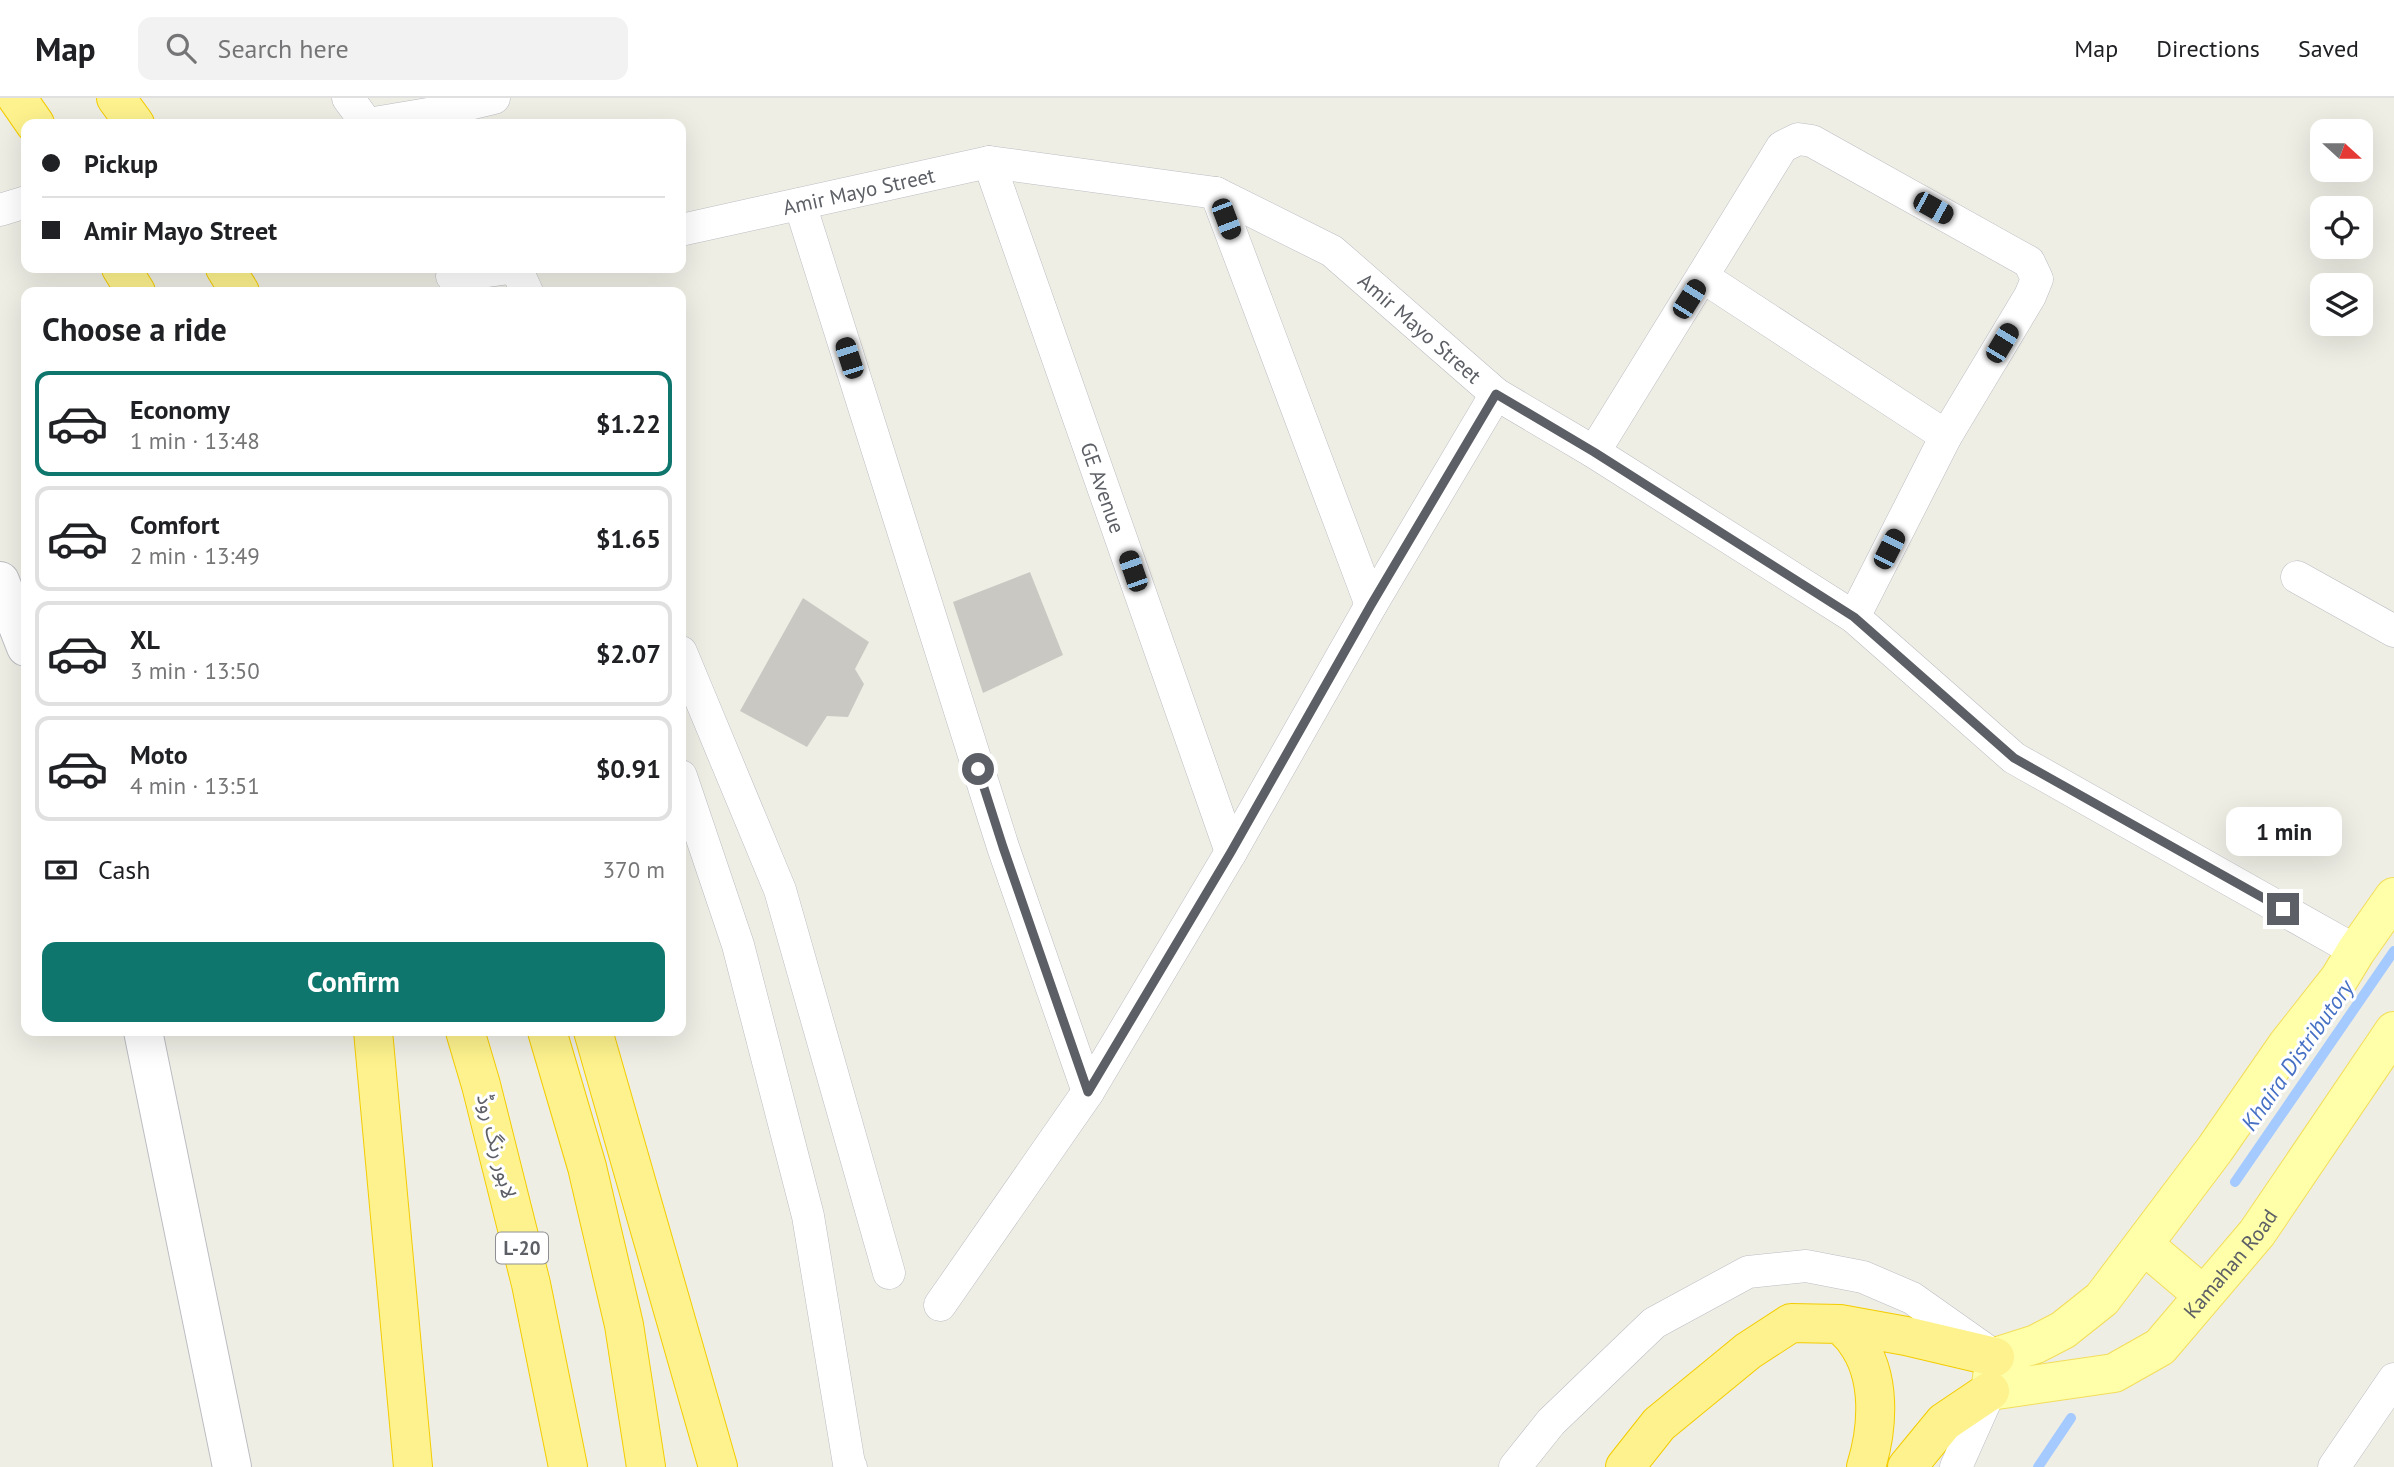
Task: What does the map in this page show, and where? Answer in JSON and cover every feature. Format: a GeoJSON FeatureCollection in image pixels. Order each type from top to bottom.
{"type":"FeatureCollection","features":[{"type":"Feature","properties":{"kind":"highway"},"geometry":{"type":"LineString","coordinates":[[373,1036],[413,1467]]}},
{"type":"Feature","properties":{"kind":"highway","name":"لاہور رنگ روڈ"},"geometry":{"type":"LineString","coordinates":[[466,1036],[485,1098],[531,1283],[568,1467]]}},
{"type":"Feature","properties":{"kind":"highway"},"geometry":{"type":"LineString","coordinates":[[548,1036],[587,1167],[624,1325],[646,1467]]}},
{"type":"Feature","properties":{"kind":"highway"},"geometry":{"type":"LineString","coordinates":[[594,1036],[718,1467]]}},
{"type":"Feature","properties":{"kind":"highway"},"geometry":{"type":"LineString","coordinates":[[1625,1467],[1659,1424],[1748,1351],[1791,1323],[1840,1324],[1906,1336],[1992,1374],[1944,1422],[1907,1467]]}},
{"type":"Feature","properties":{"kind":"highway"},"geometry":{"type":"LineString","coordinates":[[1840,1324],[1856,1340],[1866,1362],[1874,1391],[1874,1442],[1866,1467]]}},
{"type":"Feature","properties":{"kind":"main road"},"geometry":{"type":"LineString","coordinates":[[1992,1374],[2036,1344],[2063,1330],[2102,1299],[2215,1149],[2394,897]]}},
{"type":"Feature","properties":{"kind":"main road","name":"Kamahan Road"},"geometry":{"type":"LineString","coordinates":[[1992,1374],[2114,1373],[2160,1347],[2258,1233],[2394,1031]]}},
{"type":"Feature","properties":{"kind":"main road"},"geometry":{"type":"LineString","coordinates":[[2144,1245],[2203,1295]]}},
{"type":"Feature","properties":{"kind":"street"},"geometry":{"type":"LineString","coordinates":[[348,98],[364,119]]}},
{"type":"Feature","properties":{"kind":"street"},"geometry":{"type":"LineString","coordinates":[[393,119],[494,98]]}},
{"type":"Feature","properties":{"kind":"street"},"geometry":{"type":"LineString","coordinates":[[1594,452],[1782,147],[1798,139],[1812,141],[2029,262],[2037,279],[2030,296],[1946,436],[1854,617]]}},
{"type":"Feature","properties":{"kind":"street","name":"Amir Mayo Street"},"geometry":{"type":"LineString","coordinates":[[686,229],[989,162],[1216,193],[1332,251],[1496,394],[1594,452],[1854,617],[2014,758],[2347,965]]}},
{"type":"Feature","properties":{"kind":"street","name":"GE Avenue"},"geometry":{"type":"LineString","coordinates":[[989,162],[1231,852]]}},
{"type":"Feature","properties":{"kind":"street"},"geometry":{"type":"LineString","coordinates":[[1216,193],[1371,605]]}},
{"type":"Feature","properties":{"kind":"street"},"geometry":{"type":"LineString","coordinates":[[0,210],[21,204]]}},
{"type":"Feature","properties":{"kind":"street"},"geometry":{"type":"LineString","coordinates":[[800,204],[1003,847],[1088,1092]]}},
{"type":"Feature","properties":{"kind":"street"},"geometry":{"type":"LineString","coordinates":[[453,279],[484,273]]}},
{"type":"Feature","properties":{"kind":"street"},"geometry":{"type":"LineString","coordinates":[[1703,277],[1946,436]]}},
{"type":"Feature","properties":{"kind":"street"},"geometry":{"type":"LineString","coordinates":[[940,1305],[1088,1092],[1231,852],[1371,605],[1496,394]]}},
{"type":"Feature","properties":{"kind":"street"},"geometry":{"type":"LineString","coordinates":[[2297,577],[2394,631]]}},
{"type":"Feature","properties":{"kind":"street"},"geometry":{"type":"LineString","coordinates":[[0,581],[21,634]]}},
{"type":"Feature","properties":{"kind":"street"},"geometry":{"type":"LineString","coordinates":[[686,664],[780,890],[889,1273]]}},
{"type":"Feature","properties":{"kind":"street"},"geometry":{"type":"LineString","coordinates":[[686,791],[738,945],[808,1216],[851,1467]]}},
{"type":"Feature","properties":{"kind":"street"},"geometry":{"type":"LineString","coordinates":[[144,1036],[232,1467]]}},
{"type":"Feature","properties":{"kind":"street"},"geometry":{"type":"LineString","coordinates":[[1515,1467],[1551,1422],[1654,1322],[1748,1272],[1806,1266],[1863,1277],[1912,1298],[1992,1374],[1956,1467]]}},
{"type":"Feature","properties":{"kind":"street"},"geometry":{"type":"LineString","coordinates":[[2334,1467],[2394,1379]]}},
{"type":"Feature","properties":{"kind":"building"},"geometry":{"type":"Polygon","coordinates":[[[1030,572],[1063,655],[983,693],[953,602],[1030,572]]]}},
{"type":"Feature","properties":{"kind":"building"},"geometry":{"type":"Polygon","coordinates":[[[803,598],[869,642],[855,669],[864,684],[848,717],[827,716],[807,747],[740,711],[803,598]]]}},
{"type":"Feature","properties":{"kind":"waterway","name":"Khaira Distributory"},"geometry":{"type":"LineString","coordinates":[[2235,1182],[2394,951]]}},
{"type":"Feature","properties":{"kind":"waterway","name":"Khaira Distributory"},"geometry":{"type":"LineString","coordinates":[[2038,1467],[2071,1418]]}},
{"type":"Feature","properties":{"kind":"route"},"geometry":{"type":"LineString","coordinates":[[978,769],[1088,1092],[1231,852],[1371,605],[1496,394],[1594,452],[1854,617],[2014,758],[2283,909]]}}]}
